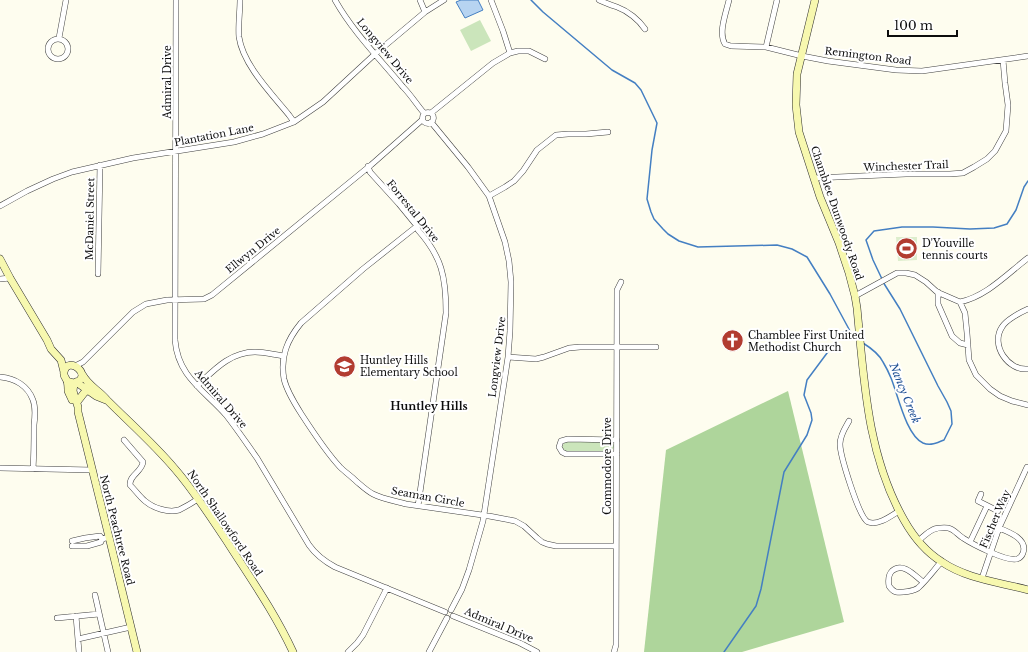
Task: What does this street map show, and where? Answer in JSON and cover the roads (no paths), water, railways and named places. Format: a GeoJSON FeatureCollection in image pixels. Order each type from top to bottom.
{"type":"FeatureCollection","features":[{"type":"Feature","properties":{"kind":"street"},"geometry":{"type":"LineString","coordinates":[[60,38],[66,0]]}},
{"type":"Feature","properties":{"kind":"street","name":"Admiral Drive"},"geometry":{"type":"LineString","coordinates":[[176,0],[175,340],[178,358],[189,377],[222,412],[248,445],[313,551],[324,560],[335,566],[445,612]]}},
{"type":"Feature","properties":{"kind":"street"},"geometry":{"type":"LineString","coordinates":[[240,0],[239,38],[244,54],[249,65],[257,76],[294,122]]}},
{"type":"Feature","properties":{"kind":"street","name":"Longview Drive"},"geometry":{"type":"LineString","coordinates":[[335,0],[349,22],[405,88],[424,113]]}},
{"type":"Feature","properties":{"kind":"street"},"geometry":{"type":"LineString","coordinates":[[420,0],[425,12]]}},
{"type":"Feature","properties":{"kind":"street","name":"Plantation Lane"},"geometry":{"type":"LineString","coordinates":[[0,206],[27,191],[72,172],[133,158],[234,142],[263,134],[294,122],[323,102],[375,54],[425,12],[444,0]]}},
{"type":"Feature","properties":{"kind":"street"},"geometry":{"type":"LineString","coordinates":[[491,0],[510,53]]}},
{"type":"Feature","properties":{"kind":"street"},"geometry":{"type":"LineString","coordinates":[[599,0],[629,13],[639,21],[645,29]]}},
{"type":"Feature","properties":{"kind":"street","name":"Remington Road"},"geometry":{"type":"LineString","coordinates":[[728,0],[722,31],[722,44],[731,46],[766,47],[828,61],[896,70],[922,71],[1028,56]]}},
{"type":"Feature","properties":{"kind":"street"},"geometry":{"type":"LineString","coordinates":[[766,47],[777,0]]}},
{"type":"Feature","properties":{"kind":"street","name":"Chamblee Dunwoody Road"},"geometry":{"type":"LineString","coordinates":[[815,0],[797,74],[796,105],[799,132],[820,197],[839,243],[855,296],[868,408],[875,445],[888,485],[899,511],[907,524],[918,541],[933,556],[960,572],[1028,590]]}},
{"type":"Feature","properties":{"kind":"street"},"geometry":{"type":"LineString","coordinates":[[60,38],[67,44],[68,51],[64,57],[57,59],[49,54],[47,47],[53,39],[60,38]]}},
{"type":"Feature","properties":{"kind":"street"},"geometry":{"type":"LineString","coordinates":[[431,113],[433,118],[431,122],[427,123],[422,120],[424,113],[431,113],[493,63],[510,53],[529,51],[545,59]]}},
{"type":"Feature","properties":{"kind":"street","name":"Winchester Trail"},"geometry":{"type":"LineString","coordinates":[[814,178],[962,173],[987,159],[995,151],[1006,131],[1008,105],[1003,60]]}},
{"type":"Feature","properties":{"kind":"street","name":"Ellwyn Drive"},"geometry":{"type":"LineString","coordinates":[[73,366],[83,362],[133,312],[146,304],[159,301],[204,299],[212,295],[422,120]]}},
{"type":"Feature","properties":{"kind":"street","name":"Longview Drive"},"geometry":{"type":"LineString","coordinates":[[431,122],[468,166],[489,196],[505,242],[511,282],[508,356],[484,516],[469,570],[462,589],[451,610]]}},
{"type":"Feature","properties":{"kind":"street"},"geometry":{"type":"LineString","coordinates":[[489,196],[514,181],[523,171],[537,150],[556,136],[608,132]]}},
{"type":"Feature","properties":{"kind":"street","name":"McDaniel Street"},"geometry":{"type":"LineString","coordinates":[[98,274],[100,165]]}},
{"type":"Feature","properties":{"kind":"street","name":"Forrestal Drive"},"geometry":{"type":"LineString","coordinates":[[368,166],[370,172],[417,226],[418,230],[432,249],[442,270],[445,287],[446,313],[418,506]]}},
{"type":"Feature","properties":{"kind":"street","name":"Seaman Circle"},"geometry":{"type":"LineString","coordinates":[[417,226],[363,269],[301,323],[292,333],[288,340],[284,356],[284,379],[289,393],[298,408],[317,437],[340,466],[366,490],[373,494],[393,501],[418,506],[505,519],[520,524],[542,542],[556,546],[616,546]]}},
{"type":"Feature","properties":{"kind":"street"},"geometry":{"type":"LineString","coordinates":[[855,296],[897,273],[915,275],[938,292],[960,302],[970,300],[994,285],[1028,258]]}},
{"type":"Feature","properties":{"kind":"street","name":"North Peachtree Road"},"geometry":{"type":"LineString","coordinates":[[0,259],[51,349],[61,360],[64,377],[72,382]]}},
{"type":"Feature","properties":{"kind":"street"},"geometry":{"type":"LineString","coordinates":[[0,279],[10,278]]}},
{"type":"Feature","properties":{"kind":"street","name":"Commodore Drive"},"geometry":{"type":"LineString","coordinates":[[614,652],[616,645],[618,290],[621,282]]}},
{"type":"Feature","properties":{"kind":"street"},"geometry":{"type":"LineString","coordinates":[[938,292],[938,304],[952,336],[960,343],[968,345]]}},
{"type":"Feature","properties":{"kind":"street"},"geometry":{"type":"LineString","coordinates":[[960,302],[964,312],[969,360],[976,375],[990,389],[1000,396],[1028,405]]}},
{"type":"Feature","properties":{"kind":"street"},"geometry":{"type":"LineString","coordinates":[[1028,309],[1006,322],[1002,327],[998,338],[999,348],[1002,355],[1011,365],[1023,370],[1028,369]]}},
{"type":"Feature","properties":{"kind":"street","name":"North Peachtree Road"},"geometry":{"type":"LineString","coordinates":[[47,340],[53,343],[73,366],[78,367],[81,373]]}},
{"type":"Feature","properties":{"kind":"street"},"geometry":{"type":"LineString","coordinates":[[508,356],[536,359],[574,347],[656,346]]}},
{"type":"Feature","properties":{"kind":"street"},"geometry":{"type":"LineString","coordinates":[[197,386],[216,367],[228,359],[242,353],[256,352],[284,356]]}},
{"type":"Feature","properties":{"kind":"street"},"geometry":{"type":"LineString","coordinates":[[72,382],[80,379],[83,362]]}},
{"type":"Feature","properties":{"kind":"street"},"geometry":{"type":"LineString","coordinates":[[64,372],[67,368],[73,366]]}},
{"type":"Feature","properties":{"kind":"street","name":"North Shallowford Road"},"geometry":{"type":"LineString","coordinates":[[81,373],[87,382],[102,394],[175,468],[189,485],[265,599],[278,620],[293,652]]}},
{"type":"Feature","properties":{"kind":"street"},"geometry":{"type":"LineString","coordinates":[[0,377],[7,377],[22,384],[33,400],[35,411],[33,469]]}},
{"type":"Feature","properties":{"kind":"street","name":"North Peachtree Road"},"geometry":{"type":"LineString","coordinates":[[72,382],[106,538],[137,652]]}},
{"type":"Feature","properties":{"kind":"street","name":"North Peachtree Road"},"geometry":{"type":"LineString","coordinates":[[72,382],[70,396],[78,412]]}},
{"type":"Feature","properties":{"kind":"street","name":"North Shallowford Road"},"geometry":{"type":"LineString","coordinates":[[72,382],[102,399],[107,400]]}},
{"type":"Feature","properties":{"kind":"street"},"geometry":{"type":"LineString","coordinates":[[77,402],[88,390]]}},
{"type":"Feature","properties":{"kind":"street"},"geometry":{"type":"LineString","coordinates":[[849,421],[841,437],[841,451],[850,483],[863,518],[868,522],[874,523],[899,511]]}},
{"type":"Feature","properties":{"kind":"street"},"geometry":{"type":"LineString","coordinates":[[617,440],[568,439],[561,441],[559,447],[562,452],[566,454],[617,454]]}},
{"type":"Feature","properties":{"kind":"street"},"geometry":{"type":"LineString","coordinates":[[124,440],[143,462],[142,466],[130,480],[130,485],[149,504],[162,510],[172,511],[178,510],[198,499]]}},
{"type":"Feature","properties":{"kind":"street","name":"Fischer Way"},"geometry":{"type":"LineString","coordinates":[[982,578],[999,528],[1027,467]]}},
{"type":"Feature","properties":{"kind":"street"},"geometry":{"type":"LineString","coordinates":[[0,468],[92,470]]}},
{"type":"Feature","properties":{"kind":"street"},"geometry":{"type":"LineString","coordinates":[[981,494],[978,501],[998,511]]}},
{"type":"Feature","properties":{"kind":"street"},"geometry":{"type":"LineString","coordinates":[[970,542],[987,506]]}},
{"type":"Feature","properties":{"kind":"street"},"geometry":{"type":"LineString","coordinates":[[918,541],[933,529],[949,528],[990,553],[1014,559],[1021,557],[1025,550],[1024,543],[1021,539],[999,528]]}},
{"type":"Feature","properties":{"kind":"street"},"geometry":{"type":"LineString","coordinates":[[100,536],[106,538],[101,542],[87,546],[72,543],[85,538],[100,536]]}},
{"type":"Feature","properties":{"kind":"street"},"geometry":{"type":"LineString","coordinates":[[923,582],[902,567],[893,570],[889,577],[889,586],[891,589],[897,592],[914,590],[923,582],[941,562]]}},
{"type":"Feature","properties":{"kind":"street"},"geometry":{"type":"LineString","coordinates":[[348,652],[363,634],[387,588]]}},
{"type":"Feature","properties":{"kind":"street"},"geometry":{"type":"LineString","coordinates":[[95,595],[108,652]]}},
{"type":"Feature","properties":{"kind":"street"},"geometry":{"type":"LineString","coordinates":[[429,652],[447,618],[451,618],[453,616],[453,612],[451,610],[447,610],[445,612],[447,618]]}},
{"type":"Feature","properties":{"kind":"street"},"geometry":{"type":"LineString","coordinates":[[57,618],[99,614]]}},
{"type":"Feature","properties":{"kind":"street"},"geometry":{"type":"LineString","coordinates":[[76,616],[79,652]]}},
{"type":"Feature","properties":{"kind":"street","name":"Admiral Drive"},"geometry":{"type":"LineString","coordinates":[[453,616],[520,643],[537,652]]}},
{"type":"Feature","properties":{"kind":"street"},"geometry":{"type":"LineString","coordinates":[[78,639],[131,627]]}},
{"type":"Feature","properties":{"kind":"water"},"geometry":{"type":"Polygon","coordinates":[[[461,0],[478,0],[483,10],[465,18],[456,2],[461,0]]]}},
{"type":"Feature","properties":{"kind":"waterway"},"geometry":{"type":"LineString","coordinates":[[531,0],[543,12],[612,70],[635,83],[641,90],[657,123],[652,150],[647,199],[654,219],[663,229],[679,241],[698,247],[777,245],[792,249],[807,257],[830,294],[850,331],[857,339]]}},
{"type":"Feature","properties":{"kind":"waterway","name":"Nancy Creek"},"geometry":{"type":"LineString","coordinates":[[882,279],[866,240],[874,231],[902,227],[970,229],[994,228],[1007,224],[1016,210],[1024,187],[1028,181]]}},
{"type":"Feature","properties":{"kind":"waterway","name":"Nancy Creek"},"geometry":{"type":"LineString","coordinates":[[863,343],[872,349],[884,364],[891,378],[903,414],[917,439],[928,444],[944,440],[952,424],[951,411],[900,309],[883,282]]}},
{"type":"Feature","properties":{"kind":"waterway","name":"Nancy Creek"},"geometry":{"type":"LineString","coordinates":[[724,652],[756,606],[761,589],[784,472],[807,435],[812,420],[804,395],[807,380],[836,341],[837,335],[842,332],[850,331]]}},
{"type":"Feature","properties":{"kind":"place","name":"D'Youville tennis courts"},"geometry":{"type":"Point","coordinates":[907,249]}},
{"type":"Feature","properties":{"kind":"place","name":"Chamblee First United Methodist Church"},"geometry":{"type":"Point","coordinates":[732,341]}},
{"type":"Feature","properties":{"kind":"place","name":"Huntley Hills Elementary School"},"geometry":{"type":"Point","coordinates":[345,366]}},
{"type":"Feature","properties":{"kind":"district","name":"Huntley Hills"},"geometry":{"type":"Point","coordinates":[429,406]}}]}
